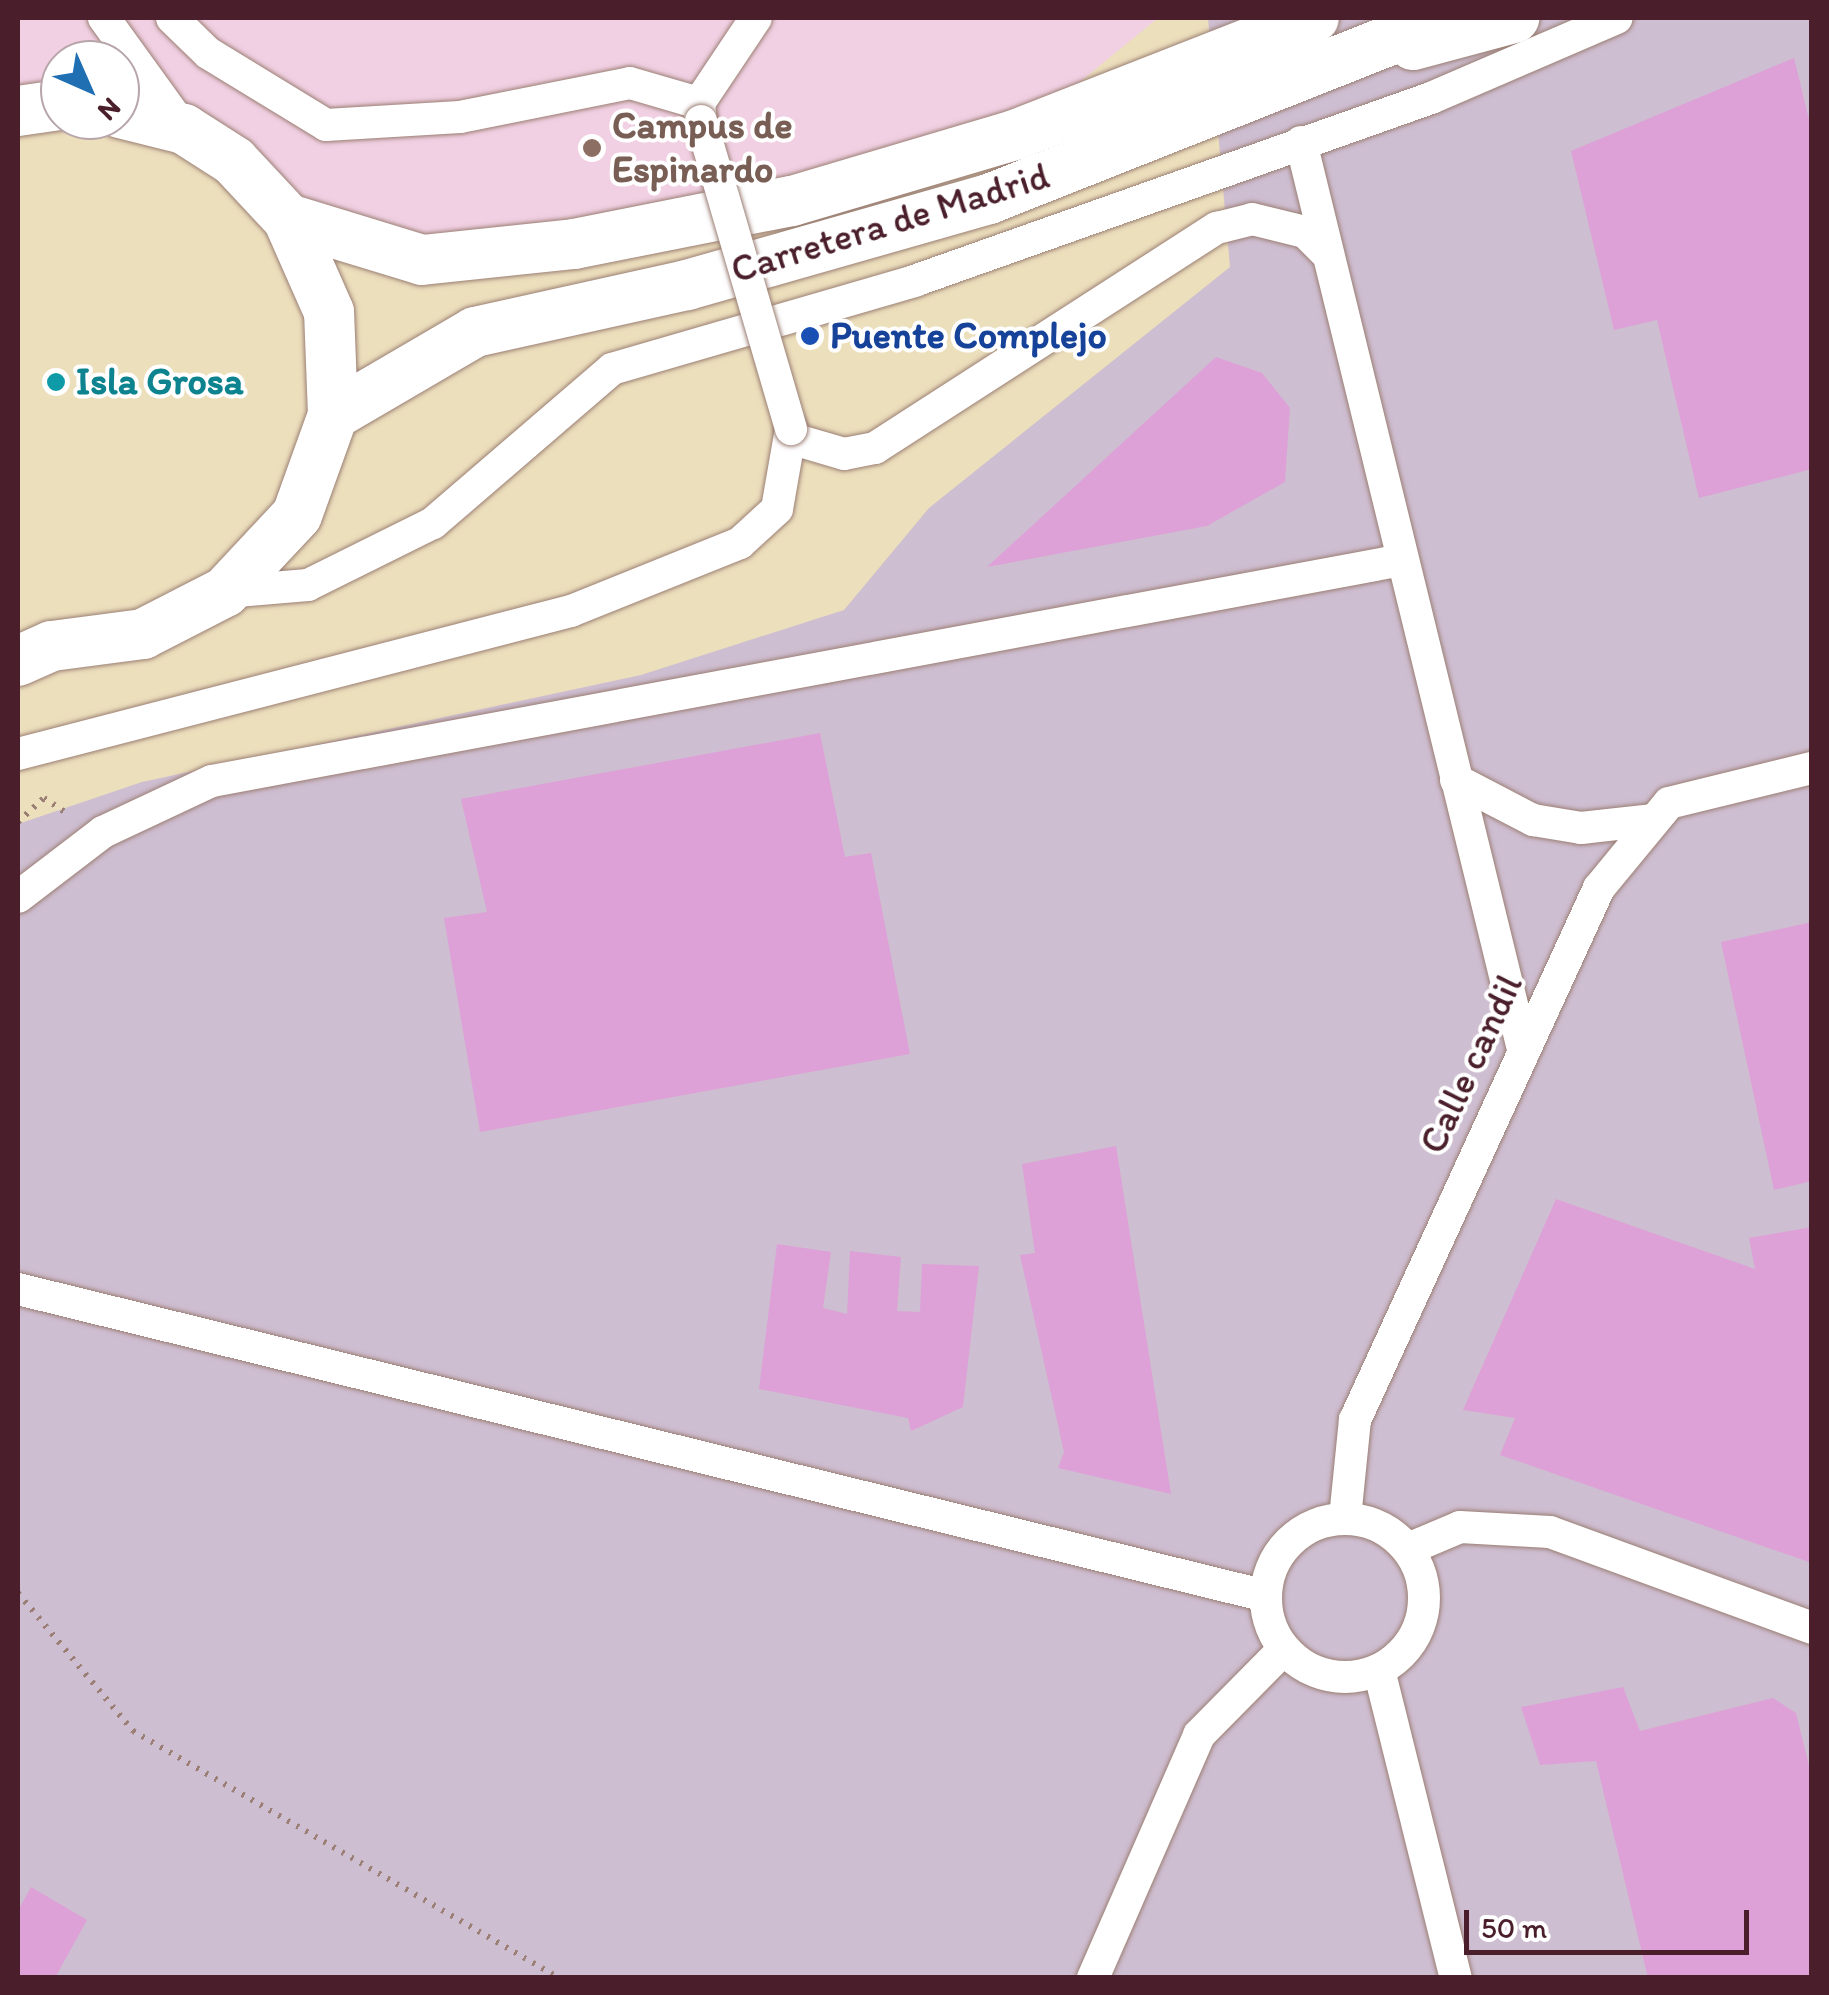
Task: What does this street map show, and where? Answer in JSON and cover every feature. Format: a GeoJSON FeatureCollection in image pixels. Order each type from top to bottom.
{"type":"FeatureCollection","features":[{"type":"Feature","properties":{"kind":"main road","name":"Carretera de Madrid"},"geometry":{"type":"LineString","coordinates":[[288,219],[422,260],[610,237],[792,202],[1014,135],[1314,18]]}},
{"type":"Feature","properties":{"kind":"main road","name":"Carretera de Madrid"},"geometry":{"type":"LineString","coordinates":[[333,415],[475,332],[687,286],[989,199],[1446,18]]}},
{"type":"Feature","properties":{"kind":"main road"},"geometry":{"type":"LineString","coordinates":[[1350,59],[1514,18]]}},
{"type":"Feature","properties":{"kind":"main road"},"geometry":{"type":"LineString","coordinates":[[29,648],[143,634],[225,592],[296,515],[333,415],[329,312],[288,219],[234,161],[184,129],[140,118]]}},
{"type":"Feature","properties":{"kind":"street"},"geometry":{"type":"LineString","coordinates":[[104,18],[184,129]]}},
{"type":"Feature","properties":{"kind":"street"},"geometry":{"type":"LineString","coordinates":[[172,18],[208,53],[326,125],[460,117],[630,83],[700,112]]}},
{"type":"Feature","properties":{"kind":"street"},"geometry":{"type":"LineString","coordinates":[[18,754],[588,605],[740,543],[777,509],[792,434],[700,112],[756,18]]}},
{"type":"Feature","properties":{"kind":"street"},"geometry":{"type":"LineString","coordinates":[[225,592],[308,585],[433,523],[612,368],[914,281],[1300,142],[1617,18]]}},
{"type":"Feature","properties":{"kind":"street"},"geometry":{"type":"LineString","coordinates":[[1300,142],[1522,1045]]}},
{"type":"Feature","properties":{"kind":"street"},"geometry":{"type":"LineString","coordinates":[[792,434],[844,454],[875,448],[1217,228],[1252,219],[1305,232],[1326,253]]}},
{"type":"Feature","properties":{"kind":"street"},"geometry":{"type":"LineString","coordinates":[[18,896],[103,832],[212,781],[1402,560]]}},
{"type":"Feature","properties":{"kind":"street","name":"Calle candil"},"geometry":{"type":"LineString","coordinates":[[1345,1518],[1356,1420],[1522,1045],[1599,888],[1669,803],[1812,768]]}},
{"type":"Feature","properties":{"kind":"street"},"geometry":{"type":"LineString","coordinates":[[1456,780],[1533,820],[1580,828],[1652,820]]}},
{"type":"Feature","properties":{"kind":"street"},"geometry":{"type":"LineString","coordinates":[[18,1289],[1266,1596]]}},
{"type":"Feature","properties":{"kind":"street"},"geometry":{"type":"LineString","coordinates":[[1345,1518],[1373,1524],[1408,1549],[1425,1593],[1420,1625],[1379,1670],[1318,1673],[1284,1649],[1266,1596],[1287,1544],[1345,1518]]}},
{"type":"Feature","properties":{"kind":"street"},"geometry":{"type":"LineString","coordinates":[[1408,1549],[1460,1527],[1550,1532],[1812,1628]]}},
{"type":"Feature","properties":{"kind":"street"},"geometry":{"type":"LineString","coordinates":[[1092,1978],[1198,1735],[1284,1649]]}},
{"type":"Feature","properties":{"kind":"street"},"geometry":{"type":"LineString","coordinates":[[1379,1670],[1456,1978]]}},
{"type":"Feature","properties":{"kind":"path"},"geometry":{"type":"LineString","coordinates":[[18,1593],[133,1731],[559,1978]]}},
{"type":"Feature","properties":{"kind":"shaded area","name":"Campus de Espinardo"},"geometry":{"type":"Polygon","coordinates":[[[18,18],[1158,18],[1015,135],[422,260],[140,123],[140,40],[40,40],[40,108],[18,111],[18,18]]]}},
{"type":"Feature","properties":{"kind":"shaded area"},"geometry":{"type":"Polygon","coordinates":[[[1208,18],[1811,18],[1811,1977],[18,1977],[18,824],[142,782],[641,675],[844,610],[929,508],[1230,267],[1208,18]]]}},
{"type":"Feature","properties":{"kind":"building"},"geometry":{"type":"Polygon","coordinates":[[[1794,58],[1812,132],[1812,469],[1699,498],[1657,320],[1614,330],[1571,151],[1794,58]]]}},
{"type":"Feature","properties":{"kind":"building"},"geometry":{"type":"Polygon","coordinates":[[[1216,357],[1262,373],[1290,408],[1285,482],[1207,526],[987,567],[1216,357]]]}},
{"type":"Feature","properties":{"kind":"building"},"geometry":{"type":"Polygon","coordinates":[[[820,733],[845,857],[871,853],[910,1054],[480,1132],[444,918],[487,912],[461,799],[820,733]]]}},
{"type":"Feature","properties":{"kind":"building"},"geometry":{"type":"Polygon","coordinates":[[[1812,922],[1812,1181],[1774,1190],[1721,942],[1812,922]]]}},
{"type":"Feature","properties":{"kind":"building"},"geometry":{"type":"Polygon","coordinates":[[[1116,1146],[1171,1494],[1058,1468],[1064,1452],[1020,1255],[1035,1253],[1022,1164],[1116,1146]]]}},
{"type":"Feature","properties":{"kind":"building"},"geometry":{"type":"Polygon","coordinates":[[[1556,1199],[1755,1269],[1749,1238],[1812,1227],[1812,1563],[1500,1455],[1515,1418],[1463,1410],[1556,1199]]]}},
{"type":"Feature","properties":{"kind":"building"},"geometry":{"type":"Polygon","coordinates":[[[777,1244],[831,1252],[823,1308],[847,1314],[850,1251],[901,1257],[897,1311],[920,1312],[922,1264],[979,1266],[963,1407],[911,1431],[908,1418],[759,1389],[777,1244]]]}},
{"type":"Feature","properties":{"kind":"building"},"geometry":{"type":"Polygon","coordinates":[[[1623,1687],[1640,1731],[1773,1698],[1796,1713],[1812,1778],[1812,1978],[1648,1978],[1596,1761],[1540,1765],[1521,1707],[1623,1687]]]}},
{"type":"Feature","properties":{"kind":"building"},"geometry":{"type":"Polygon","coordinates":[[[31,1887],[87,1920],[55,1978],[18,1978],[18,1911],[31,1887]]]}},
{"type":"Feature","properties":{"kind":"place","name":"Campus de Espinardo"},"geometry":{"type":"Point","coordinates":[592,148]}},
{"type":"Feature","properties":{"kind":"place","name":"Puente Complejo"},"geometry":{"type":"Point","coordinates":[810,336]}},
{"type":"Feature","properties":{"kind":"place","name":"Isla Grosa"},"geometry":{"type":"Point","coordinates":[56,382]}}]}
